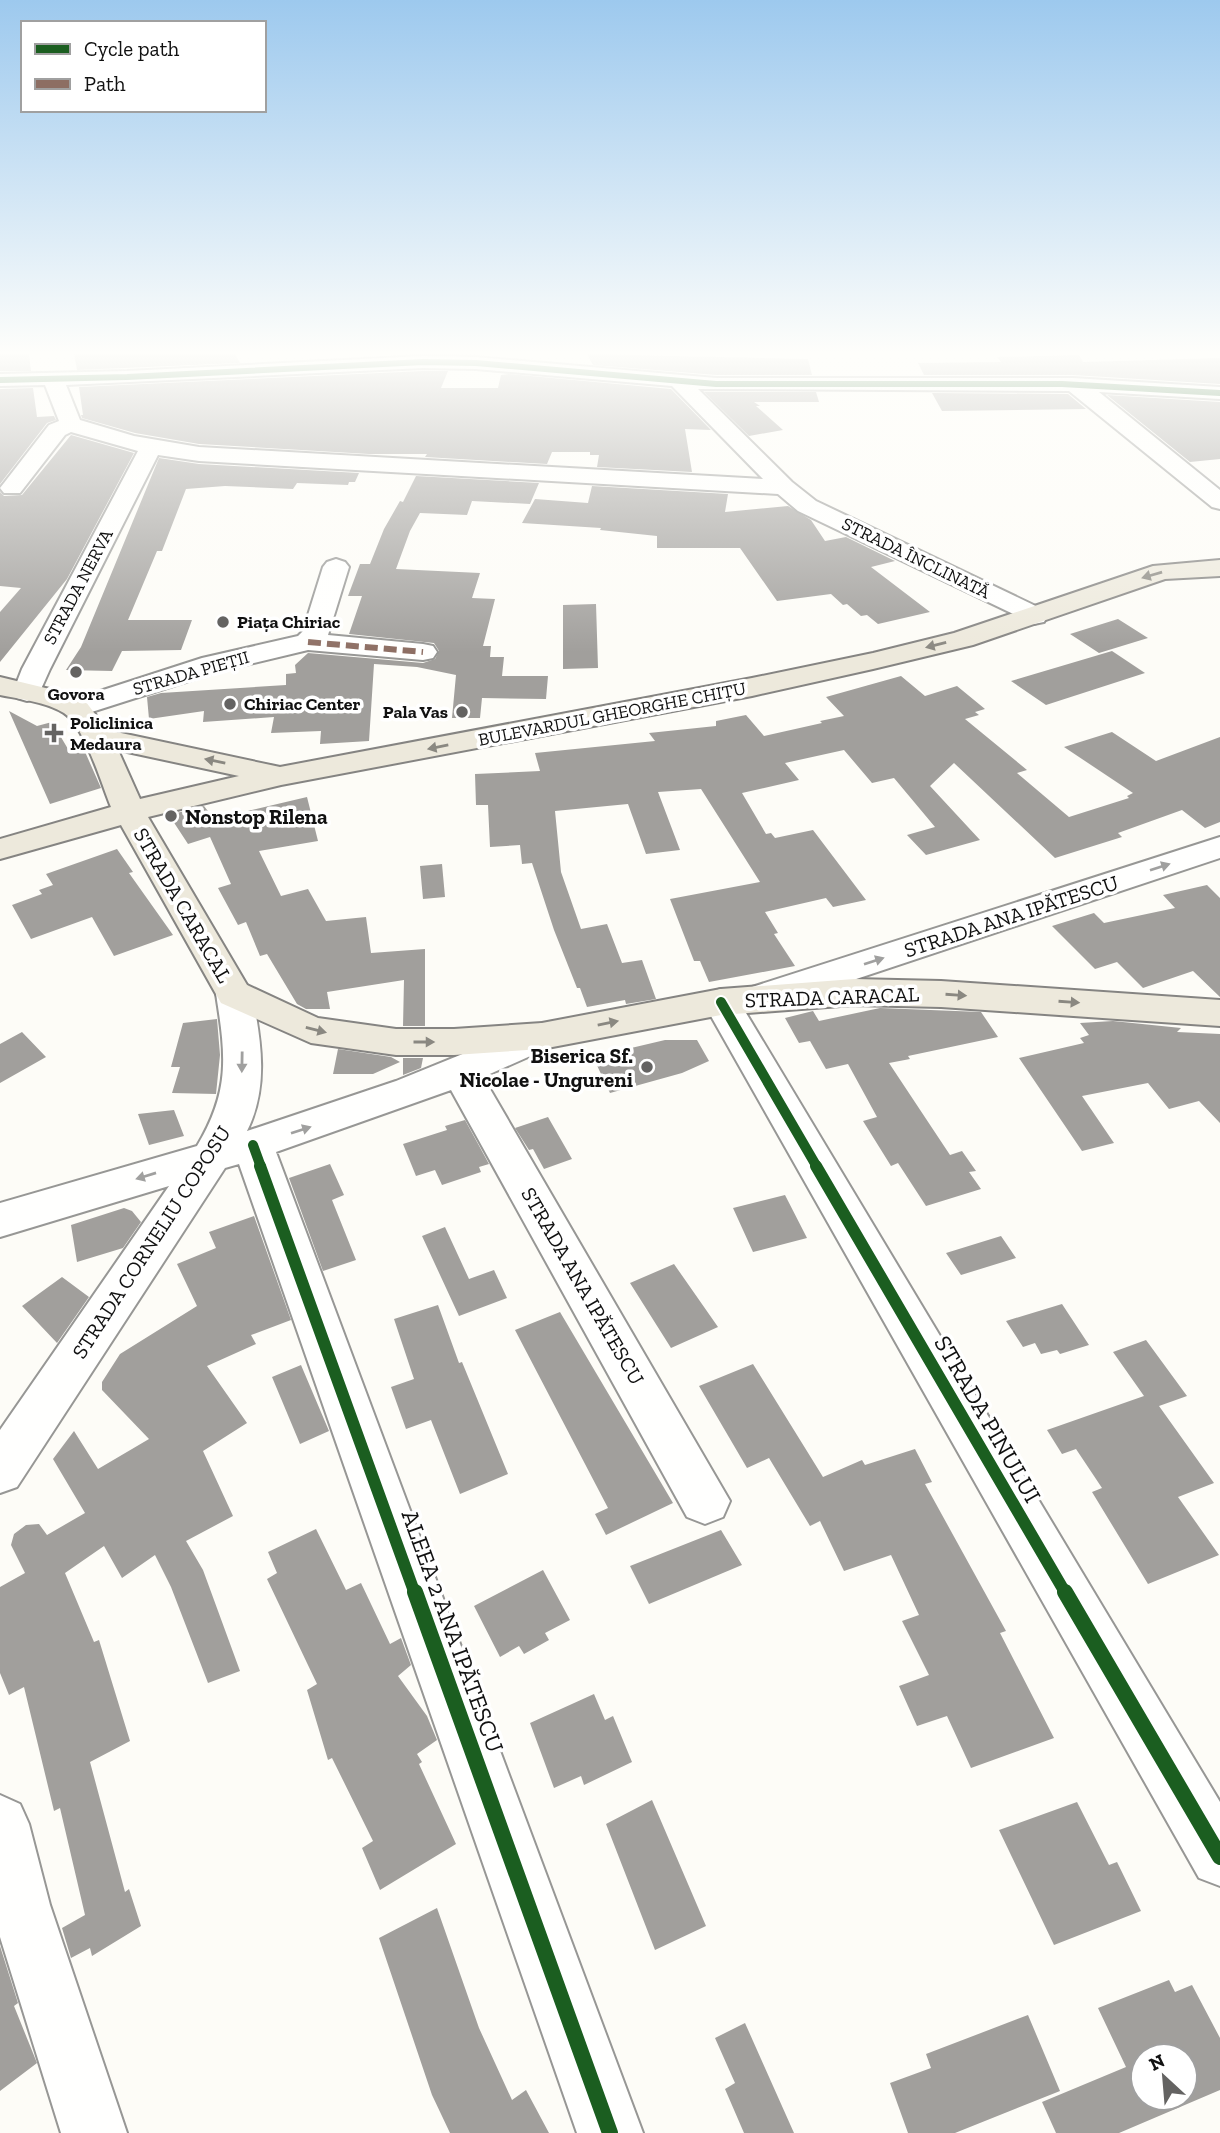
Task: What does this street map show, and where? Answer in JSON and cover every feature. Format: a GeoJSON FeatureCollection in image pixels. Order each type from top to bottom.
{"type":"FeatureCollection","features":[{"type":"Feature","properties":{"kind":"main road","name":"BULEVARDUL GHEORGHE CHIȚU"},"geometry":{"type":"LineString","coordinates":[[0,849],[129,811],[281,776],[832,670],[963,639],[1162,571],[1220,568]]}},
{"type":"Feature","properties":{"kind":"main road"},"geometry":{"type":"LineString","coordinates":[[13,689],[76,708]]}},
{"type":"Feature","properties":{"kind":"main road","name":"STRADA CARACAL"},"geometry":{"type":"LineString","coordinates":[[76,708],[97,737],[129,811],[234,995],[310,1030],[356,1038],[454,1042],[541,1036],[741,1000],[854,992],[941,994],[1220,1013]]}},
{"type":"Feature","properties":{"kind":"main road"},"geometry":{"type":"LineString","coordinates":[[97,737],[281,776]]}},
{"type":"Feature","properties":{"kind":"street"},"geometry":{"type":"LineString","coordinates":[[12,488],[39,454]]}},
{"type":"Feature","properties":{"kind":"street","name":"STRADA NERVA"},"geometry":{"type":"LineString","coordinates":[[13,689],[33,674],[148,454]]}},
{"type":"Feature","properties":{"kind":"street"},"geometry":{"type":"LineString","coordinates":[[202,454],[784,487]]}},
{"type":"Feature","properties":{"kind":"street","name":"STRADA ÎNCLINATĂ"},"geometry":{"type":"LineString","coordinates":[[751,454],[807,506],[1034,616]]}},
{"type":"Feature","properties":{"kind":"street"},"geometry":{"type":"LineString","coordinates":[[1161,454],[1220,502]]}},
{"type":"Feature","properties":{"kind":"street"},"geometry":{"type":"LineString","coordinates":[[308,642],[316,633],[336,566]]}},
{"type":"Feature","properties":{"kind":"street","name":"STRADA PIEȚII"},"geometry":{"type":"LineString","coordinates":[[76,708],[212,664],[308,642],[423,652]]}},
{"type":"Feature","properties":{"kind":"street","name":"STRADA ANA IPĂTESCU"},"geometry":{"type":"LineString","coordinates":[[741,1000],[1220,847]]}},
{"type":"Feature","properties":{"kind":"street","name":"STRADA CORNELIU COPOSU"},"geometry":{"type":"LineString","coordinates":[[0,1471],[174,1208],[233,1150],[234,1117],[242,1084],[243,1041],[234,995]]}},
{"type":"Feature","properties":{"kind":"street","name":"STRADA PINULUI"},"geometry":{"type":"LineString","coordinates":[[741,1000],[1220,1857]]}},
{"type":"Feature","properties":{"kind":"street"},"geometry":{"type":"LineString","coordinates":[[0,1220],[338,1118],[460,1071],[541,1036]]}},
{"type":"Feature","properties":{"kind":"street","name":"STRADA ANA IPĂTESCU"},"geometry":{"type":"LineString","coordinates":[[460,1071],[705,1501]]}},
{"type":"Feature","properties":{"kind":"street","name":"ALEEA 2 ANA IPĂTESCU"},"geometry":{"type":"LineString","coordinates":[[233,1150],[610,2133]]}},
{"type":"Feature","properties":{"kind":"street"},"geometry":{"type":"LineString","coordinates":[[0,1824],[20,1905],[94,2133]]}},
{"type":"Feature","properties":{"kind":"building"},"geometry":{"type":"Polygon","coordinates":[[[0,454],[23,454],[0,484],[0,454]]]}},
{"type":"Feature","properties":{"kind":"building"},"geometry":{"type":"Polygon","coordinates":[[[56,454],[134,454],[67,579],[0,662],[0,612],[21,588],[0,586],[0,492],[4,496],[22,495],[56,454]]]}},
{"type":"Feature","properties":{"kind":"building"},"geometry":{"type":"Polygon","coordinates":[[[361,454],[551,454],[547,464],[425,457],[427,454],[361,454]]]}},
{"type":"Feature","properties":{"kind":"building"},"geometry":{"type":"Polygon","coordinates":[[[689,454],[692,472],[597,467],[599,455],[590,455],[689,454]]]}},
{"type":"Feature","properties":{"kind":"building"},"geometry":{"type":"Polygon","coordinates":[[[1180,454],[1220,454],[1220,459],[1190,462],[1180,454]]]}},
{"type":"Feature","properties":{"kind":"building"},"geometry":{"type":"Polygon","coordinates":[[[159,458],[199,464],[359,473],[355,482],[349,482],[348,485],[297,483],[293,489],[225,486],[186,489],[162,551],[157,551],[128,620],[192,620],[181,650],[122,651],[112,671],[66,670],[81,647],[159,458]]]}},
{"type":"Feature","properties":{"kind":"building"},"geometry":{"type":"Polygon","coordinates":[[[416,476],[539,483],[530,504],[472,501],[467,515],[420,513],[410,531],[396,569],[480,573],[472,598],[495,599],[483,646],[491,646],[490,657],[504,657],[502,676],[548,676],[546,699],[482,698],[480,718],[452,718],[456,675],[417,667],[374,664],[369,741],[320,744],[321,731],[271,733],[274,717],[203,722],[204,711],[149,719],[147,697],[161,693],[286,685],[286,674],[296,673],[295,665],[308,653],[423,663],[435,659],[439,651],[434,643],[349,634],[362,596],[348,596],[360,564],[370,564],[384,529],[400,501],[403,502],[416,476]]]}},
{"type":"Feature","properties":{"kind":"building"},"geometry":{"type":"Polygon","coordinates":[[[592,486],[728,494],[725,512],[788,506],[811,520],[825,541],[846,537],[895,561],[871,567],[930,612],[878,624],[867,615],[861,616],[847,604],[843,605],[831,594],[777,601],[740,548],[657,548],[657,536],[600,530],[601,528],[522,523],[535,499],[588,503],[592,486]]]}},
{"type":"Feature","properties":{"kind":"building"},"geometry":{"type":"Polygon","coordinates":[[[596,604],[598,668],[563,669],[563,605],[596,604]]]}},
{"type":"Feature","properties":{"kind":"building"},"geometry":{"type":"Polygon","coordinates":[[[1118,619],[1148,638],[1099,653],[1070,634],[1118,619]]]}},
{"type":"Feature","properties":{"kind":"building"},"geometry":{"type":"Polygon","coordinates":[[[1112,651],[1145,673],[1046,705],[1011,681],[1112,651]]]}},
{"type":"Feature","properties":{"kind":"building"},"geometry":{"type":"Polygon","coordinates":[[[901,676],[925,696],[957,686],[985,709],[975,712],[979,715],[965,719],[1027,770],[1017,773],[1069,817],[1129,798],[1127,796],[1133,793],[1064,747],[1112,732],[1156,761],[1220,737],[1220,822],[1205,828],[1182,810],[1118,833],[1122,837],[1055,858],[954,763],[930,786],[980,840],[926,855],[907,835],[935,827],[894,778],[872,783],[844,750],[785,763],[799,780],[742,793],[766,834],[771,833],[775,838],[813,830],[866,900],[833,907],[826,898],[765,912],[778,933],[774,934],[795,966],[709,982],[700,961],[694,961],[670,899],[760,882],[701,789],[658,792],[680,850],[646,854],[628,804],[555,811],[561,872],[581,929],[607,924],[622,963],[642,960],[656,999],[626,1004],[625,1000],[587,1007],[554,930],[532,863],[522,864],[520,845],[490,847],[488,805],[476,805],[475,774],[540,771],[535,753],[655,741],[649,733],[716,726],[716,721],[746,715],[764,736],[822,723],[820,721],[844,716],[826,697],[901,676]]]}},
{"type":"Feature","properties":{"kind":"building"},"geometry":{"type":"Polygon","coordinates":[[[9,711],[37,726],[52,722],[68,749],[82,745],[101,788],[50,804],[9,711]]]}},
{"type":"Feature","properties":{"kind":"building"},"geometry":{"type":"Polygon","coordinates":[[[307,797],[318,841],[259,851],[281,896],[308,889],[326,921],[366,917],[371,953],[425,949],[425,1026],[403,1026],[404,980],[327,992],[330,1009],[306,1009],[297,1004],[267,954],[260,956],[246,922],[238,925],[218,888],[231,884],[210,837],[188,844],[169,815],[204,806],[214,819],[307,797]]]}},
{"type":"Feature","properties":{"kind":"building"},"geometry":{"type":"Polygon","coordinates":[[[117,849],[133,872],[129,873],[173,935],[114,956],[92,917],[31,939],[12,905],[42,894],[39,890],[53,885],[46,874],[117,849]]]}},
{"type":"Feature","properties":{"kind":"building"},"geometry":{"type":"Polygon","coordinates":[[[442,864],[445,897],[423,899],[420,866],[442,864]]]}},
{"type":"Feature","properties":{"kind":"building"},"geometry":{"type":"Polygon","coordinates":[[[1207,885],[1220,898],[1220,997],[1193,971],[1143,988],[1117,962],[1095,969],[1052,926],[1094,913],[1104,923],[1175,908],[1163,895],[1207,885]]]}},
{"type":"Feature","properties":{"kind":"building"},"geometry":{"type":"Polygon","coordinates":[[[880,1008],[981,1012],[998,1037],[908,1056],[910,1059],[889,1063],[950,1155],[962,1151],[976,1171],[969,1172],[981,1189],[926,1206],[898,1163],[891,1166],[863,1121],[877,1117],[848,1064],[826,1069],[810,1041],[799,1043],[785,1018],[813,1011],[819,1021],[880,1008]]]}},
{"type":"Feature","properties":{"kind":"building"},"geometry":{"type":"Polygon","coordinates":[[[217,1019],[220,1055],[216,1094],[172,1093],[180,1067],[171,1067],[183,1023],[217,1019]]]}},
{"type":"Feature","properties":{"kind":"building"},"geometry":{"type":"Polygon","coordinates":[[[1113,1021],[1181,1028],[1177,1032],[1220,1034],[1220,1123],[1199,1101],[1169,1109],[1148,1083],[1082,1096],[1114,1143],[1082,1151],[1019,1058],[1084,1043],[1080,1038],[1089,1035],[1080,1023],[1113,1021]]]}},
{"type":"Feature","properties":{"kind":"building"},"geometry":{"type":"Polygon","coordinates":[[[22,1032],[46,1057],[0,1083],[0,1044],[22,1032]]]}},
{"type":"Feature","properties":{"kind":"building","name":"Biserica Sf. Nicolae - Ungureni"},"geometry":{"type":"Polygon","coordinates":[[[665,1040],[697,1040],[709,1061],[682,1073],[610,1093],[593,1057],[665,1040]]]}},
{"type":"Feature","properties":{"kind":"building"},"geometry":{"type":"Polygon","coordinates":[[[338,1049],[391,1057],[400,1062],[373,1074],[333,1074],[338,1049]]]}},
{"type":"Feature","properties":{"kind":"building"},"geometry":{"type":"Polygon","coordinates":[[[403,1058],[423,1058],[421,1068],[403,1075],[403,1058]]]}},
{"type":"Feature","properties":{"kind":"building"},"geometry":{"type":"Polygon","coordinates":[[[174,1110],[184,1136],[149,1145],[138,1114],[174,1110]]]}},
{"type":"Feature","properties":{"kind":"building"},"geometry":{"type":"Polygon","coordinates":[[[548,1117],[572,1159],[544,1169],[533,1149],[529,1150],[515,1128],[548,1117]]]}},
{"type":"Feature","properties":{"kind":"building"},"geometry":{"type":"Polygon","coordinates":[[[465,1120],[489,1164],[479,1167],[481,1172],[442,1185],[435,1170],[416,1176],[403,1144],[447,1130],[445,1126],[465,1120]]]}},
{"type":"Feature","properties":{"kind":"building"},"geometry":{"type":"Polygon","coordinates":[[[330,1164],[344,1195],[332,1200],[356,1260],[323,1271],[289,1178],[330,1164]]]}},
{"type":"Feature","properties":{"kind":"building"},"geometry":{"type":"Polygon","coordinates":[[[785,1195],[807,1238],[753,1252],[733,1208],[785,1195]]]}},
{"type":"Feature","properties":{"kind":"building"},"geometry":{"type":"Polygon","coordinates":[[[124,1208],[132,1211],[141,1222],[123,1248],[77,1262],[71,1225],[124,1208]]]}},
{"type":"Feature","properties":{"kind":"building"},"geometry":{"type":"Polygon","coordinates":[[[254,1216],[291,1320],[251,1335],[256,1344],[207,1366],[247,1423],[203,1451],[233,1516],[186,1541],[203,1570],[240,1671],[208,1683],[171,1587],[155,1555],[122,1578],[104,1546],[65,1573],[94,1642],[99,1640],[130,1741],[90,1762],[125,1892],[129,1889],[141,1926],[92,1956],[90,1948],[71,1958],[62,1928],[85,1915],[60,1808],[54,1811],[24,1687],[9,1695],[0,1673],[0,1587],[25,1573],[11,1545],[14,1534],[26,1525],[39,1524],[47,1535],[85,1513],[53,1459],[74,1431],[98,1469],[149,1439],[102,1390],[102,1382],[120,1354],[197,1306],[177,1264],[216,1248],[209,1232],[254,1216]]]}},
{"type":"Feature","properties":{"kind":"building"},"geometry":{"type":"Polygon","coordinates":[[[445,1227],[469,1279],[494,1270],[507,1298],[459,1316],[422,1236],[445,1227]]]}},
{"type":"Feature","properties":{"kind":"building"},"geometry":{"type":"Polygon","coordinates":[[[1001,1236],[1016,1258],[961,1275],[946,1253],[1001,1236]]]}},
{"type":"Feature","properties":{"kind":"building"},"geometry":{"type":"Polygon","coordinates":[[[674,1264],[718,1327],[671,1348],[630,1283],[674,1264]]]}},
{"type":"Feature","properties":{"kind":"building"},"geometry":{"type":"Polygon","coordinates":[[[62,1277],[89,1297],[57,1343],[22,1306],[62,1277]]]}},
{"type":"Feature","properties":{"kind":"building"},"geometry":{"type":"Polygon","coordinates":[[[1062,1304],[1089,1345],[1060,1354],[1057,1350],[1041,1354],[1035,1343],[1023,1347],[1006,1321],[1062,1304]]]}},
{"type":"Feature","properties":{"kind":"building"},"geometry":{"type":"Polygon","coordinates":[[[438,1305],[459,1363],[462,1362],[508,1474],[460,1494],[431,1420],[406,1429],[391,1387],[414,1379],[394,1319],[438,1305]]]}},
{"type":"Feature","properties":{"kind":"building"},"geometry":{"type":"Polygon","coordinates":[[[560,1312],[673,1503],[606,1535],[595,1514],[608,1508],[515,1330],[560,1312]]]}},
{"type":"Feature","properties":{"kind":"building"},"geometry":{"type":"Polygon","coordinates":[[[1146,1340],[1187,1396],[1159,1406],[1214,1483],[1178,1497],[1219,1555],[1148,1584],[1092,1492],[1102,1488],[1076,1449],[1062,1454],[1047,1430],[1144,1396],[1113,1352],[1146,1340]]]}},
{"type":"Feature","properties":{"kind":"building"},"geometry":{"type":"Polygon","coordinates":[[[753,1364],[823,1477],[862,1460],[865,1465],[915,1449],[932,1482],[925,1484],[1006,1631],[1000,1633],[1054,1738],[971,1768],[947,1716],[917,1726],[899,1686],[929,1675],[902,1621],[919,1615],[891,1555],[844,1571],[820,1521],[810,1526],[769,1458],[747,1468],[699,1386],[753,1364]]]}},
{"type":"Feature","properties":{"kind":"building"},"geometry":{"type":"Polygon","coordinates":[[[301,1365],[329,1431],[300,1444],[272,1377],[301,1365]]]}},
{"type":"Feature","properties":{"kind":"building"},"geometry":{"type":"Polygon","coordinates":[[[316,1529],[346,1590],[361,1583],[390,1644],[401,1638],[411,1665],[398,1676],[427,1716],[437,1740],[417,1754],[422,1762],[419,1764],[456,1844],[380,1890],[362,1848],[373,1841],[332,1758],[328,1760],[307,1690],[317,1684],[267,1579],[277,1573],[268,1552],[316,1529]]]}},
{"type":"Feature","properties":{"kind":"building"},"geometry":{"type":"Polygon","coordinates":[[[721,1530],[742,1565],[649,1604],[630,1566],[721,1530]]]}},
{"type":"Feature","properties":{"kind":"building"},"geometry":{"type":"Polygon","coordinates":[[[543,1570],[570,1620],[545,1633],[549,1640],[524,1654],[519,1646],[500,1657],[474,1606],[543,1570]]]}},
{"type":"Feature","properties":{"kind":"building"},"geometry":{"type":"Polygon","coordinates":[[[594,1694],[605,1720],[613,1716],[632,1762],[584,1785],[581,1776],[554,1788],[530,1723],[594,1694]]]}},
{"type":"Feature","properties":{"kind":"building"},"geometry":{"type":"Polygon","coordinates":[[[652,1800],[706,1926],[655,1950],[606,1824],[652,1800]]]}},
{"type":"Feature","properties":{"kind":"building"},"geometry":{"type":"Polygon","coordinates":[[[1077,1802],[1109,1865],[1117,1862],[1141,1911],[1054,1945],[999,1830],[1077,1802]]]}},
{"type":"Feature","properties":{"kind":"building"},"geometry":{"type":"Polygon","coordinates":[[[437,1908],[479,2028],[512,2100],[526,2090],[549,2133],[450,2133],[432,2095],[379,1938],[437,1908]]]}},
{"type":"Feature","properties":{"kind":"building"},"geometry":{"type":"Polygon","coordinates":[[[0,1946],[18,2003],[14,2006],[37,2063],[0,2091],[0,1946]]]}},
{"type":"Feature","properties":{"kind":"building"},"geometry":{"type":"Polygon","coordinates":[[[1169,1980],[1175,1992],[1192,1985],[1220,2038],[1220,2090],[1199,2099],[1199,2042],[1129,2042],[1129,2112],[1168,2112],[1119,2133],[1056,2133],[1042,2102],[1126,2067],[1098,2008],[1169,1980]]]}},
{"type":"Feature","properties":{"kind":"building"},"geometry":{"type":"Polygon","coordinates":[[[1028,2015],[1060,2091],[955,2133],[908,2133],[890,2083],[931,2068],[926,2054],[1028,2015]]]}},
{"type":"Feature","properties":{"kind":"building"},"geometry":{"type":"Polygon","coordinates":[[[745,2023],[794,2133],[744,2133],[725,2089],[735,2083],[715,2038],[745,2023]]]}},
{"type":"Feature","properties":{"kind":"marked path"},"geometry":{"type":"LineString","coordinates":[[308,642],[423,652]]}},
{"type":"Feature","properties":{"kind":"cycle path"},"geometry":{"type":"LineString","coordinates":[[721,1002],[1220,1857]]}},
{"type":"Feature","properties":{"kind":"cycle path"},"geometry":{"type":"LineString","coordinates":[[253,1145],[610,2133]]}},
{"type":"Feature","properties":{"kind":"place","name":"Piața Chiriac"},"geometry":{"type":"Point","coordinates":[223,622]}},
{"type":"Feature","properties":{"kind":"place","name":"Govora"},"geometry":{"type":"Point","coordinates":[76,672]}},
{"type":"Feature","properties":{"kind":"place","name":"Chiriac Center"},"geometry":{"type":"Point","coordinates":[230,704]}},
{"type":"Feature","properties":{"kind":"place","name":"Pala Vas"},"geometry":{"type":"Point","coordinates":[462,712]}},
{"type":"Feature","properties":{"kind":"place","name":"Policlinica Medaura"},"geometry":{"type":"Point","coordinates":[54,733]}},
{"type":"Feature","properties":{"kind":"place","name":"Nonstop Rilena"},"geometry":{"type":"Point","coordinates":[171,816]}},
{"type":"Feature","properties":{"kind":"place","name":"Biserica Sf. Nicolae - Ungureni"},"geometry":{"type":"Point","coordinates":[647,1067]}}]}
